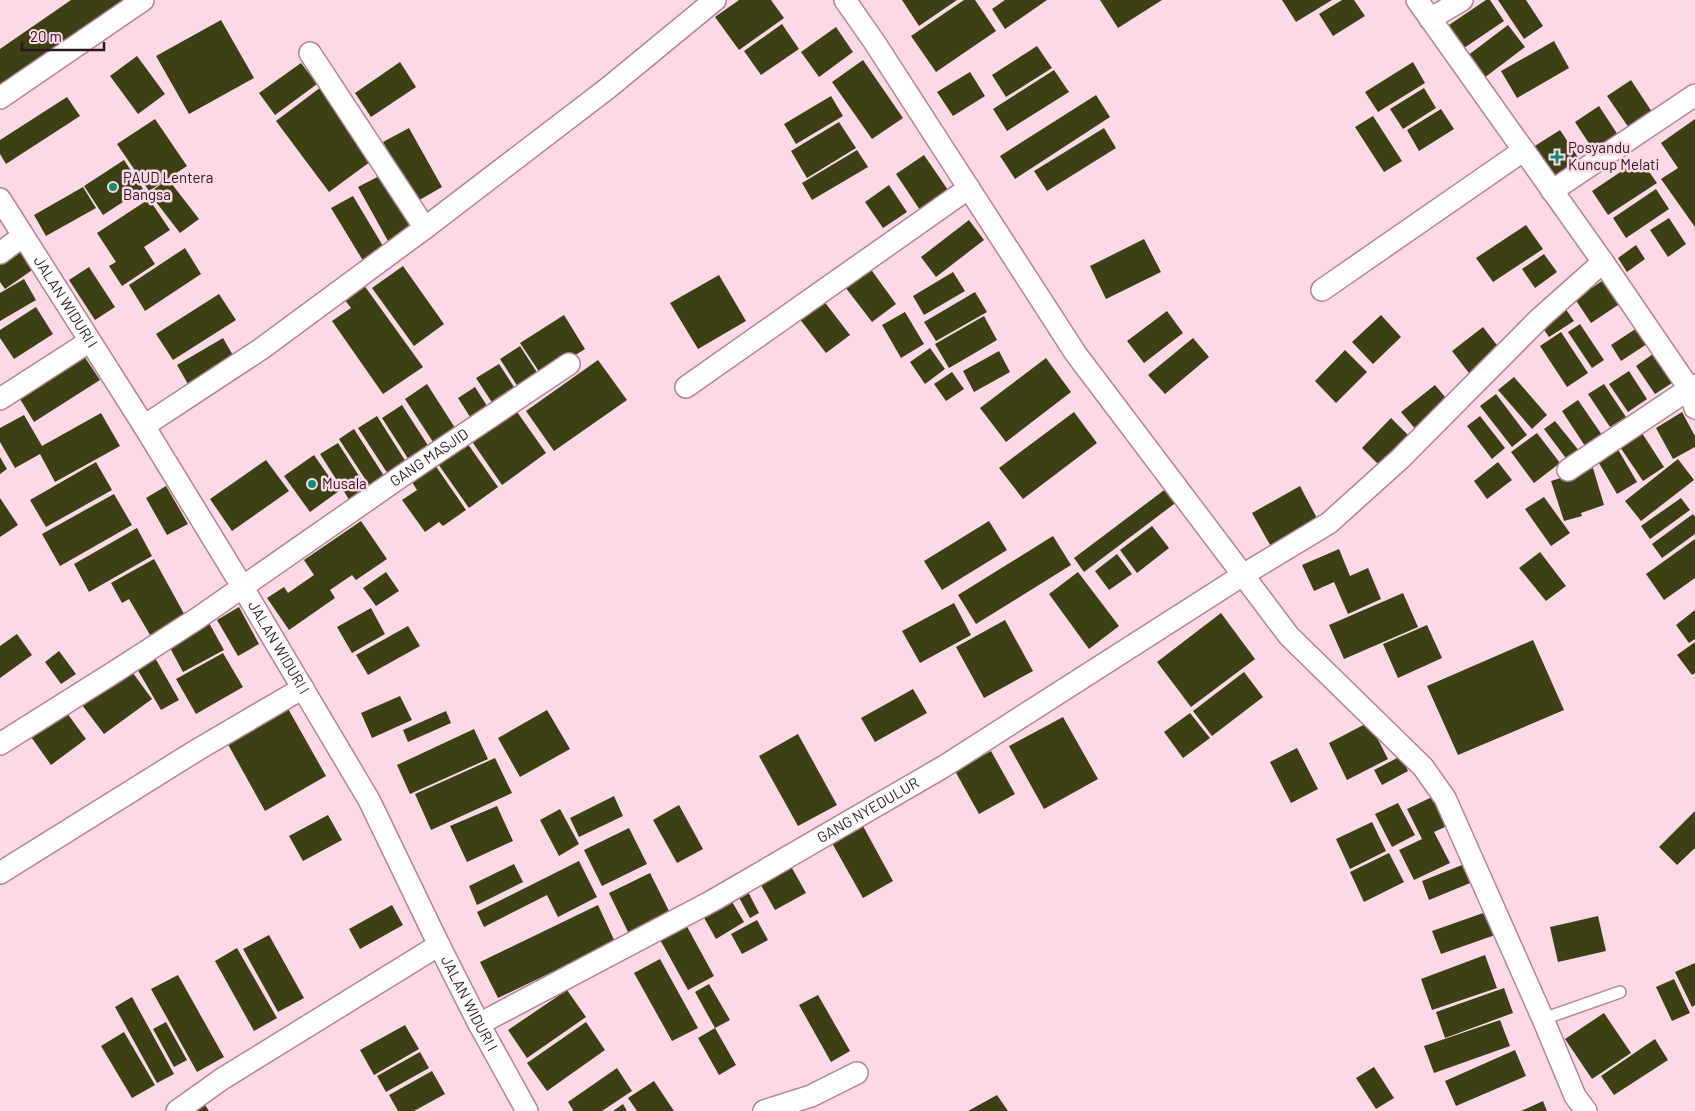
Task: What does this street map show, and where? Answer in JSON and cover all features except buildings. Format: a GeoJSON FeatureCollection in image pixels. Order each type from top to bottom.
{"type":"FeatureCollection","features":[{"type":"Feature","properties":{"kind":"street"},"geometry":{"type":"LineString","coordinates":[[0,98],[143,0]]}},
{"type":"Feature","properties":{"kind":"street"},"geometry":{"type":"LineString","coordinates":[[144,426],[261,349],[425,228],[608,88],[715,0]]}},
{"type":"Feature","properties":{"kind":"street"},"geometry":{"type":"LineString","coordinates":[[845,0],[875,42],[1076,354],[1289,636],[1423,767],[1445,798],[1575,1096],[1586,1111]]}},
{"type":"Feature","properties":{"kind":"street"},"geometry":{"type":"LineString","coordinates":[[1417,0],[1603,262],[1693,394],[1568,470]]}},
{"type":"Feature","properties":{"kind":"street"},"geometry":{"type":"LineString","coordinates":[[1430,19],[1462,0]]}},
{"type":"Feature","properties":{"kind":"street"},"geometry":{"type":"LineString","coordinates":[[310,53],[425,228]]}},
{"type":"Feature","properties":{"kind":"street"},"geometry":{"type":"LineString","coordinates":[[1552,191],[1695,95]]}},
{"type":"Feature","properties":{"kind":"street"},"geometry":{"type":"LineString","coordinates":[[1322,290],[1524,150]]}},
{"type":"Feature","properties":{"kind":"street"},"geometry":{"type":"LineString","coordinates":[[686,387],[969,188]]}},
{"type":"Feature","properties":{"kind":"street","name":"JALAN WIDURI I"},"geometry":{"type":"LineString","coordinates":[[0,199],[144,426],[369,800],[479,1024],[527,1111]]}},
{"type":"Feature","properties":{"kind":"street"},"geometry":{"type":"LineString","coordinates":[[0,253],[23,236]]}},
{"type":"Feature","properties":{"kind":"street","name":"GANG NYEDULUR"},"geometry":{"type":"LineString","coordinates":[[479,1024],[712,902],[943,767],[1243,575],[1329,523],[1400,459],[1539,319],[1603,262]]}},
{"type":"Feature","properties":{"kind":"street"},"geometry":{"type":"LineString","coordinates":[[0,399],[90,341]]}},
{"type":"Feature","properties":{"kind":"street","name":"GANG MASJID"},"geometry":{"type":"LineString","coordinates":[[0,744],[124,666],[407,472],[569,364]]}},
{"type":"Feature","properties":{"kind":"street"},"geometry":{"type":"LineString","coordinates":[[0,873],[197,750],[303,688]]}},
{"type":"Feature","properties":{"kind":"street"},"geometry":{"type":"LineString","coordinates":[[177,1111],[222,1079],[439,945]]}},
{"type":"Feature","properties":{"kind":"street"},"geometry":{"type":"LineString","coordinates":[[764,1111],[811,1096],[857,1073]]}},
{"type":"Feature","properties":{"kind":"lane"},"geometry":{"type":"LineString","coordinates":[[1543,1019],[1620,992]]}},
{"type":"Feature","properties":{"kind":"place","name":"Posyandu Kuncup Melati"},"geometry":{"type":"Point","coordinates":[1557,157]}},
{"type":"Feature","properties":{"kind":"place","name":"PAUD Lentera Bangsa"},"geometry":{"type":"Point","coordinates":[113,187]}},
{"type":"Feature","properties":{"kind":"place","name":"Musala"},"geometry":{"type":"Point","coordinates":[312,484]}}]}
